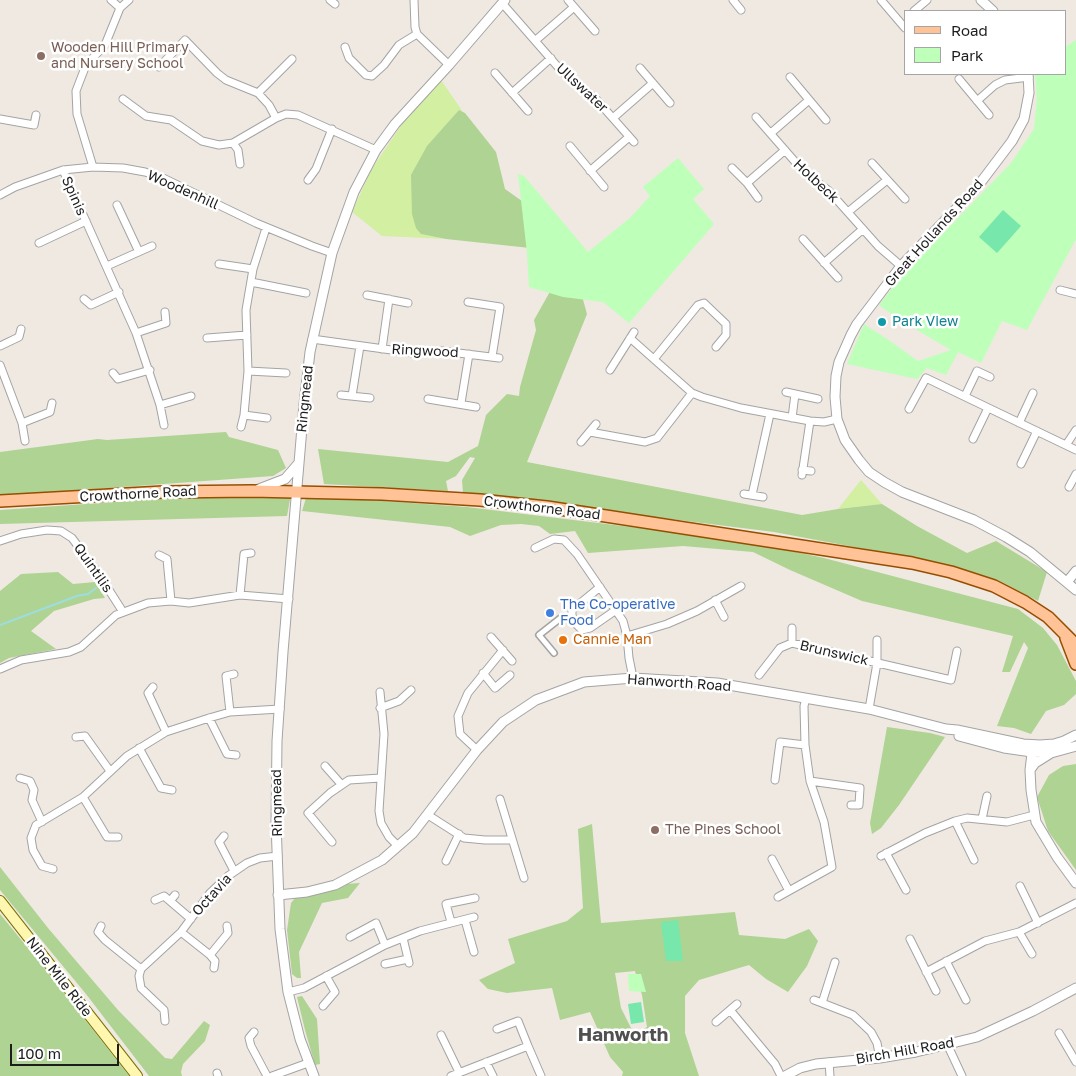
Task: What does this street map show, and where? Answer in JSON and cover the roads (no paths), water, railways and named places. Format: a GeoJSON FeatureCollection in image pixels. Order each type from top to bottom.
{"type":"FeatureCollection","features":[{"type":"Feature","properties":{"kind":"main road","name":"Crowthorne Road"},"geometry":{"type":"LineString","coordinates":[[0,501],[163,492],[252,491],[382,494],[510,502],[934,567],[1009,593],[1042,612],[1076,645]]}},
{"type":"Feature","properties":{"kind":"main road","name":"Crowthorne Road"},"geometry":{"type":"LineString","coordinates":[[1063,632],[1076,662]]}},
{"type":"Feature","properties":{"kind":"main road","name":"Nine Mile Ride"},"geometry":{"type":"LineString","coordinates":[[0,901],[137,1076]]}},
{"type":"Feature","properties":{"kind":"street"},"geometry":{"type":"LineString","coordinates":[[111,0],[120,8]]}},
{"type":"Feature","properties":{"kind":"street"},"geometry":{"type":"LineString","coordinates":[[93,167],[77,114],[76,91],[86,65],[106,45],[120,8],[129,0]]}},
{"type":"Feature","properties":{"kind":"street"},"geometry":{"type":"LineString","coordinates":[[414,0],[415,26],[418,34],[449,65]]}},
{"type":"Feature","properties":{"kind":"street"},"geometry":{"type":"LineString","coordinates":[[568,0],[595,30]]}},
{"type":"Feature","properties":{"kind":"street"},"geometry":{"type":"LineString","coordinates":[[733,0],[741,10]]}},
{"type":"Feature","properties":{"kind":"street"},"geometry":{"type":"LineString","coordinates":[[880,0],[903,23]]}},
{"type":"Feature","properties":{"kind":"street"},"geometry":{"type":"LineString","coordinates":[[915,10],[927,0]]}},
{"type":"Feature","properties":{"kind":"street"},"geometry":{"type":"LineString","coordinates":[[981,0],[992,10]]}},
{"type":"Feature","properties":{"kind":"street","name":"Ullswater"},"geometry":{"type":"LineString","coordinates":[[503,1],[569,78],[595,98],[631,139],[590,171]]}},
{"type":"Feature","properties":{"kind":"street","name":"Ringmead"},"geometry":{"type":"LineString","coordinates":[[314,1076],[300,1040],[288,992],[280,929],[281,895],[276,864],[278,856],[276,823],[277,741],[304,404],[312,339],[332,253],[354,192],[376,150],[395,124],[449,65],[503,1]]}},
{"type":"Feature","properties":{"kind":"street"},"geometry":{"type":"LineString","coordinates":[[536,40],[574,7]]}},
{"type":"Feature","properties":{"kind":"street"},"geometry":{"type":"LineString","coordinates":[[345,47],[349,58],[366,75],[372,76],[399,45],[418,34]]}},
{"type":"Feature","properties":{"kind":"street"},"geometry":{"type":"LineString","coordinates":[[159,67],[185,40],[226,80],[258,93],[269,105],[276,118]]}},
{"type":"Feature","properties":{"kind":"street","name":"Ullswater"},"geometry":{"type":"LineString","coordinates":[[512,93],[551,58]]}},
{"type":"Feature","properties":{"kind":"street"},"geometry":{"type":"LineString","coordinates":[[258,93],[292,59]]}},
{"type":"Feature","properties":{"kind":"street"},"geometry":{"type":"LineString","coordinates":[[640,68],[670,104]]}},
{"type":"Feature","properties":{"kind":"street"},"geometry":{"type":"LineString","coordinates":[[495,73],[528,111]]}},
{"type":"Feature","properties":{"kind":"street"},"geometry":{"type":"LineString","coordinates":[[978,101],[1005,80],[1028,75]]}},
{"type":"Feature","properties":{"kind":"street","name":"Great Hollands Road"},"geometry":{"type":"LineString","coordinates":[[1028,75],[1029,93],[1024,119],[1012,141],[978,186],[901,266],[857,324],[842,354],[836,376],[837,419],[845,440],[869,472],[902,492],[974,520],[1006,537],[1030,552],[1076,590]]}},
{"type":"Feature","properties":{"kind":"street"},"geometry":{"type":"LineString","coordinates":[[790,77],[826,120]]}},
{"type":"Feature","properties":{"kind":"street"},"geometry":{"type":"LineString","coordinates":[[959,80],[989,115]]}},
{"type":"Feature","properties":{"kind":"street","name":"Ullswater"},"geometry":{"type":"LineString","coordinates":[[613,118],[653,83]]}},
{"type":"Feature","properties":{"kind":"street"},"geometry":{"type":"LineString","coordinates":[[124,99],[146,116],[171,120],[202,141],[219,146],[233,143],[286,114],[298,115],[376,150]]}},
{"type":"Feature","properties":{"kind":"street"},"geometry":{"type":"LineString","coordinates":[[771,133],[809,100]]}},
{"type":"Feature","properties":{"kind":"street"},"geometry":{"type":"LineString","coordinates":[[0,119],[34,125],[36,115]]}},
{"type":"Feature","properties":{"kind":"street","name":"Holbeck"},"geometry":{"type":"LineString","coordinates":[[756,117],[804,172],[828,190],[878,246],[901,266]]}},
{"type":"Feature","properties":{"kind":"street"},"geometry":{"type":"LineString","coordinates":[[308,180],[316,169],[332,129]]}},
{"type":"Feature","properties":{"kind":"street"},"geometry":{"type":"LineString","coordinates":[[233,143],[238,150],[240,164]]}},
{"type":"Feature","properties":{"kind":"street"},"geometry":{"type":"LineString","coordinates":[[570,146],[604,187]]}},
{"type":"Feature","properties":{"kind":"street","name":"Holbeck"},"geometry":{"type":"LineString","coordinates":[[747,183],[784,150]]}},
{"type":"Feature","properties":{"kind":"street"},"geometry":{"type":"LineString","coordinates":[[872,163],[904,199]]}},
{"type":"Feature","properties":{"kind":"street","name":"Woodenhill"},"geometry":{"type":"LineString","coordinates":[[0,195],[29,181],[63,170],[93,167],[123,168],[163,178],[266,228],[332,253]]}},
{"type":"Feature","properties":{"kind":"street"},"geometry":{"type":"LineString","coordinates":[[732,168],[747,183],[758,198]]}},
{"type":"Feature","properties":{"kind":"street","name":"Spinis"},"geometry":{"type":"LineString","coordinates":[[63,170],[136,333],[150,370],[164,425]]}},
{"type":"Feature","properties":{"kind":"street","name":"Holbeck"},"geometry":{"type":"LineString","coordinates":[[848,212],[887,180]]}},
{"type":"Feature","properties":{"kind":"street"},"geometry":{"type":"LineString","coordinates":[[117,205],[139,252]]}},
{"type":"Feature","properties":{"kind":"street","name":"Spinis"},"geometry":{"type":"LineString","coordinates":[[39,243],[86,221]]}},
{"type":"Feature","properties":{"kind":"street"},"geometry":{"type":"LineString","coordinates":[[241,427],[244,416],[248,371],[246,310],[253,269],[266,228]]}},
{"type":"Feature","properties":{"kind":"street"},"geometry":{"type":"LineString","coordinates":[[824,263],[863,229]]}},
{"type":"Feature","properties":{"kind":"street"},"geometry":{"type":"LineString","coordinates":[[803,239],[838,278]]}},
{"type":"Feature","properties":{"kind":"street"},"geometry":{"type":"LineString","coordinates":[[107,266],[152,246]]}},
{"type":"Feature","properties":{"kind":"street"},"geometry":{"type":"LineString","coordinates":[[219,264],[253,269]]}},
{"type":"Feature","properties":{"kind":"street"},"geometry":{"type":"LineString","coordinates":[[250,282],[306,293]]}},
{"type":"Feature","properties":{"kind":"street"},"geometry":{"type":"LineString","coordinates":[[1060,290],[1076,294]]}},
{"type":"Feature","properties":{"kind":"street"},"geometry":{"type":"LineString","coordinates":[[84,299],[91,305],[119,292]]}},
{"type":"Feature","properties":{"kind":"street"},"geometry":{"type":"LineString","coordinates":[[367,295],[408,303]]}},
{"type":"Feature","properties":{"kind":"street","name":"Ringwood"},"geometry":{"type":"LineString","coordinates":[[382,349],[389,299]]}},
{"type":"Feature","properties":{"kind":"street","name":"Ringwood"},"geometry":{"type":"LineString","coordinates":[[312,339],[413,353],[442,351],[496,358],[500,307],[468,302]]}},
{"type":"Feature","properties":{"kind":"street"},"geometry":{"type":"LineString","coordinates":[[654,359],[698,305],[704,303],[726,324],[726,335],[716,347]]}},
{"type":"Feature","properties":{"kind":"street"},"geometry":{"type":"LineString","coordinates":[[136,333],[166,323],[165,312]]}},
{"type":"Feature","properties":{"kind":"street"},"geometry":{"type":"LineString","coordinates":[[0,346],[19,338],[21,328]]}},
{"type":"Feature","properties":{"kind":"street"},"geometry":{"type":"LineString","coordinates":[[207,338],[247,335]]}},
{"type":"Feature","properties":{"kind":"street"},"geometry":{"type":"LineString","coordinates":[[610,370],[632,335],[654,359],[692,393],[741,408],[810,422],[824,422],[837,419]]}},
{"type":"Feature","properties":{"kind":"street"},"geometry":{"type":"LineString","coordinates":[[352,396],[360,346]]}},
{"type":"Feature","properties":{"kind":"street","name":"Ringwood"},"geometry":{"type":"LineString","coordinates":[[461,403],[469,354]]}},
{"type":"Feature","properties":{"kind":"street"},"geometry":{"type":"LineString","coordinates":[[0,365],[22,422],[26,441]]}},
{"type":"Feature","properties":{"kind":"street"},"geometry":{"type":"LineString","coordinates":[[114,373],[118,379],[150,370]]}},
{"type":"Feature","properties":{"kind":"street"},"geometry":{"type":"LineString","coordinates":[[248,371],[286,373]]}},
{"type":"Feature","properties":{"kind":"street"},"geometry":{"type":"LineString","coordinates":[[965,396],[977,371],[990,377]]}},
{"type":"Feature","properties":{"kind":"street"},"geometry":{"type":"LineString","coordinates":[[909,409],[926,378],[1076,450]]}},
{"type":"Feature","properties":{"kind":"street"},"geometry":{"type":"LineString","coordinates":[[0,390],[8,387]]}},
{"type":"Feature","properties":{"kind":"street"},"geometry":{"type":"LineString","coordinates":[[786,392],[818,399]]}},
{"type":"Feature","properties":{"kind":"street"},"geometry":{"type":"LineString","coordinates":[[590,432],[645,442],[657,438],[692,393]]}},
{"type":"Feature","properties":{"kind":"street"},"geometry":{"type":"LineString","coordinates":[[1019,423],[1033,393]]}},
{"type":"Feature","properties":{"kind":"street"},"geometry":{"type":"LineString","coordinates":[[792,418],[795,394]]}},
{"type":"Feature","properties":{"kind":"street"},"geometry":{"type":"LineString","coordinates":[[341,395],[370,398]]}},
{"type":"Feature","properties":{"kind":"street"},"geometry":{"type":"LineString","coordinates":[[160,406],[191,396]]}},
{"type":"Feature","properties":{"kind":"street"},"geometry":{"type":"LineString","coordinates":[[428,399],[476,407]]}},
{"type":"Feature","properties":{"kind":"street"},"geometry":{"type":"LineString","coordinates":[[22,422],[50,412],[52,404]]}},
{"type":"Feature","properties":{"kind":"street"},"geometry":{"type":"LineString","coordinates":[[973,439],[988,408]]}},
{"type":"Feature","properties":{"kind":"street"},"geometry":{"type":"LineString","coordinates":[[752,495],[770,414]]}},
{"type":"Feature","properties":{"kind":"street"},"geometry":{"type":"LineString","coordinates":[[244,416],[267,418]]}},
{"type":"Feature","properties":{"kind":"street"},"geometry":{"type":"LineString","coordinates":[[810,422],[802,473],[811,471]]}},
{"type":"Feature","properties":{"kind":"street"},"geometry":{"type":"LineString","coordinates":[[581,442],[596,424]]}},
{"type":"Feature","properties":{"kind":"street"},"geometry":{"type":"LineString","coordinates":[[1066,446],[1076,430]]}},
{"type":"Feature","properties":{"kind":"street"},"geometry":{"type":"LineString","coordinates":[[1021,464],[1036,431]]}},
{"type":"Feature","properties":{"kind":"street"},"geometry":{"type":"LineString","coordinates":[[252,491],[285,479],[299,463]]}},
{"type":"Feature","properties":{"kind":"street"},"geometry":{"type":"LineString","coordinates":[[1069,487],[1076,474]]}},
{"type":"Feature","properties":{"kind":"street"},"geometry":{"type":"LineString","coordinates":[[744,494],[763,497]]}},
{"type":"Feature","properties":{"kind":"street","name":"Quintilis"},"geometry":{"type":"LineString","coordinates":[[0,541],[20,534],[47,530],[60,531],[72,538],[123,612]]}},
{"type":"Feature","properties":{"kind":"street"},"geometry":{"type":"LineString","coordinates":[[535,548],[554,539],[564,540],[577,554],[623,621],[633,678]]}},
{"type":"Feature","properties":{"kind":"street"},"geometry":{"type":"LineString","coordinates":[[240,595],[244,554],[251,553]]}},
{"type":"Feature","properties":{"kind":"street"},"geometry":{"type":"LineString","coordinates":[[159,555],[166,559],[171,601]]}},
{"type":"Feature","properties":{"kind":"street"},"geometry":{"type":"LineString","coordinates":[[1067,582],[1076,571]]}},
{"type":"Feature","properties":{"kind":"street"},"geometry":{"type":"LineString","coordinates":[[627,636],[667,624],[741,586]]}},
{"type":"Feature","properties":{"kind":"street"},"geometry":{"type":"LineString","coordinates":[[600,587],[572,610],[572,616],[576,624],[582,630],[590,628],[616,610]]}},
{"type":"Feature","properties":{"kind":"street"},"geometry":{"type":"LineString","coordinates":[[0,669],[21,660],[69,652],[81,647],[116,615],[148,603],[171,601],[189,603],[240,595],[289,599]]}},
{"type":"Feature","properties":{"kind":"street"},"geometry":{"type":"LineString","coordinates":[[715,600],[724,617]]}},
{"type":"Feature","properties":{"kind":"street"},"geometry":{"type":"LineString","coordinates":[[554,654],[539,635],[562,617]]}},
{"type":"Feature","properties":{"kind":"street","name":"Brunswick"},"geometry":{"type":"LineString","coordinates":[[792,628],[792,643]]}},
{"type":"Feature","properties":{"kind":"street"},"geometry":{"type":"LineString","coordinates":[[491,637],[512,661]]}},
{"type":"Feature","properties":{"kind":"street","name":"Brunswick"},"geometry":{"type":"LineString","coordinates":[[869,710],[877,663],[877,640]]}},
{"type":"Feature","properties":{"kind":"street","name":"Brunswick"},"geometry":{"type":"LineString","coordinates":[[759,675],[780,648],[792,643],[951,680],[957,651]]}},
{"type":"Feature","properties":{"kind":"street"},"geometry":{"type":"LineString","coordinates":[[477,750],[460,734],[458,716],[468,693],[503,650]]}},
{"type":"Feature","properties":{"kind":"street"},"geometry":{"type":"LineString","coordinates":[[483,673],[495,688],[510,675]]}},
{"type":"Feature","properties":{"kind":"street"},"geometry":{"type":"LineString","coordinates":[[230,712],[226,676],[234,674]]}},
{"type":"Feature","properties":{"kind":"street","name":"Hanworth Road"},"geometry":{"type":"LineString","coordinates":[[281,895],[307,892],[335,885],[382,860],[413,833],[477,750],[504,722],[536,700],[584,682],[633,678],[717,683],[869,710],[1051,753],[1076,746]]}},
{"type":"Feature","properties":{"kind":"street"},"geometry":{"type":"LineString","coordinates":[[153,687],[148,693],[166,732]]}},
{"type":"Feature","properties":{"kind":"street"},"geometry":{"type":"LineString","coordinates":[[380,708],[399,700],[411,690]]}},
{"type":"Feature","properties":{"kind":"street"},"geometry":{"type":"LineString","coordinates":[[380,692],[380,708],[384,734],[378,799],[381,822],[389,836],[398,846]]}},
{"type":"Feature","properties":{"kind":"street"},"geometry":{"type":"LineString","coordinates":[[778,897],[833,870],[824,822],[810,782],[804,745],[804,706],[806,698]]}},
{"type":"Feature","properties":{"kind":"street"},"geometry":{"type":"LineString","coordinates":[[53,869],[42,866],[33,850],[31,838],[36,825],[83,797],[110,771],[139,748],[166,732],[230,712],[280,709]]}},
{"type":"Feature","properties":{"kind":"street"},"geometry":{"type":"LineString","coordinates":[[209,718],[227,754],[236,755]]}},
{"type":"Feature","properties":{"kind":"street","name":"Hanworth Road"},"geometry":{"type":"LineString","coordinates":[[1032,748],[1058,743],[1076,735]]}},
{"type":"Feature","properties":{"kind":"street"},"geometry":{"type":"LineString","coordinates":[[76,737],[85,736],[110,771]]}},
{"type":"Feature","properties":{"kind":"street"},"geometry":{"type":"LineString","coordinates":[[775,780],[780,742],[804,745]]}},
{"type":"Feature","properties":{"kind":"street"},"geometry":{"type":"LineString","coordinates":[[139,748],[161,788],[172,790]]}},
{"type":"Feature","properties":{"kind":"street"},"geometry":{"type":"LineString","coordinates":[[1032,748],[1030,790],[1034,815],[1045,839],[1076,883]]}},
{"type":"Feature","properties":{"kind":"street"},"geometry":{"type":"LineString","coordinates":[[1030,770],[1035,763],[1051,753]]}},
{"type":"Feature","properties":{"kind":"street"},"geometry":{"type":"LineString","coordinates":[[325,766],[341,784]]}},
{"type":"Feature","properties":{"kind":"street"},"geometry":{"type":"LineString","coordinates":[[20,778],[30,781],[34,790],[32,800],[42,822]]}},
{"type":"Feature","properties":{"kind":"street"},"geometry":{"type":"LineString","coordinates":[[332,842],[308,813],[348,780],[381,778]]}},
{"type":"Feature","properties":{"kind":"street"},"geometry":{"type":"LineString","coordinates":[[810,782],[860,788],[859,805],[851,804]]}},
{"type":"Feature","properties":{"kind":"street"},"geometry":{"type":"LineString","coordinates":[[982,819],[986,796]]}},
{"type":"Feature","properties":{"kind":"street"},"geometry":{"type":"LineString","coordinates":[[83,797],[107,836],[118,837]]}},
{"type":"Feature","properties":{"kind":"street"},"geometry":{"type":"LineString","coordinates":[[500,799],[524,878]]}},
{"type":"Feature","properties":{"kind":"street"},"geometry":{"type":"LineString","coordinates":[[428,815],[464,838],[511,840]]}},
{"type":"Feature","properties":{"kind":"street"},"geometry":{"type":"LineString","coordinates":[[906,890],[884,855],[925,833],[955,821],[967,818],[1007,822],[1034,815]]}},
{"type":"Feature","properties":{"kind":"street"},"geometry":{"type":"LineString","coordinates":[[955,821],[974,860]]}},
{"type":"Feature","properties":{"kind":"street"},"geometry":{"type":"LineString","coordinates":[[446,861],[459,834]]}},
{"type":"Feature","properties":{"kind":"street","name":"Octavia"},"geometry":{"type":"LineString","coordinates":[[224,836],[219,842],[234,871]]}},
{"type":"Feature","properties":{"kind":"street","name":"Octavia"},"geometry":{"type":"LineString","coordinates":[[141,969],[181,932],[210,893],[234,871],[260,858],[278,856]]}},
{"type":"Feature","properties":{"kind":"street"},"geometry":{"type":"LineString","coordinates":[[772,860],[789,891]]}},
{"type":"Feature","properties":{"kind":"street"},"geometry":{"type":"LineString","coordinates":[[1020,886],[1038,923]]}},
{"type":"Feature","properties":{"kind":"street","name":"Octavia"},"geometry":{"type":"LineString","coordinates":[[155,900],[164,896],[173,898],[190,919]]}},
{"type":"Feature","properties":{"kind":"street"},"geometry":{"type":"LineString","coordinates":[[451,922],[446,904],[475,898]]}},
{"type":"Feature","properties":{"kind":"street"},"geometry":{"type":"LineString","coordinates":[[926,972],[986,941],[1019,932],[1076,903]]}},
{"type":"Feature","properties":{"kind":"street"},"geometry":{"type":"LineString","coordinates":[[288,992],[304,988],[385,945],[474,916]]}},
{"type":"Feature","properties":{"kind":"street"},"geometry":{"type":"LineString","coordinates":[[350,937],[374,920],[385,945]]}},
{"type":"Feature","properties":{"kind":"street"},"geometry":{"type":"LineString","coordinates":[[465,920],[474,952]]}},
{"type":"Feature","properties":{"kind":"street"},"geometry":{"type":"LineString","coordinates":[[101,926],[98,932],[105,940],[141,969],[139,976],[141,988],[164,1010],[165,1021]]}},
{"type":"Feature","properties":{"kind":"street"},"geometry":{"type":"LineString","coordinates":[[210,955],[228,933],[227,926]]}},
{"type":"Feature","properties":{"kind":"street"},"geometry":{"type":"LineString","coordinates":[[181,932],[210,955],[215,961],[214,968]]}},
{"type":"Feature","properties":{"kind":"street"},"geometry":{"type":"LineString","coordinates":[[1019,932],[1032,954]]}},
{"type":"Feature","properties":{"kind":"street"},"geometry":{"type":"LineString","coordinates":[[384,964],[409,961],[403,938]]}},
{"type":"Feature","properties":{"kind":"street"},"geometry":{"type":"LineString","coordinates":[[910,939],[936,991]]}},
{"type":"Feature","properties":{"kind":"street"},"geometry":{"type":"LineString","coordinates":[[946,961],[966,1000]]}},
{"type":"Feature","properties":{"kind":"street"},"geometry":{"type":"LineString","coordinates":[[822,1003],[835,962]]}},
{"type":"Feature","properties":{"kind":"street"},"geometry":{"type":"LineString","coordinates":[[323,1006],[335,992],[326,976]]}},
{"type":"Feature","properties":{"kind":"street","name":"Birch Hill Road"},"geometry":{"type":"LineString","coordinates":[[783,1076],[800,1068],[829,1062],[880,1058],[948,1046],[977,1037],[1033,1011],[1076,988]]}},
{"type":"Feature","properties":{"kind":"street"},"geometry":{"type":"LineString","coordinates":[[814,1000],[853,1015],[871,1032],[877,1043],[880,1058]]}},
{"type":"Feature","properties":{"kind":"street"},"geometry":{"type":"LineString","coordinates":[[716,1022],[737,1004]]}},
{"type":"Feature","properties":{"kind":"street"},"geometry":{"type":"LineString","coordinates":[[730,1010],[783,1076]]}},
{"type":"Feature","properties":{"kind":"street"},"geometry":{"type":"LineString","coordinates":[[497,1029],[518,1021],[541,1076]]}},
{"type":"Feature","properties":{"kind":"street"},"geometry":{"type":"LineString","coordinates":[[254,1032],[249,1038],[251,1046],[267,1076]]}},
{"type":"Feature","properties":{"kind":"street"},"geometry":{"type":"LineString","coordinates":[[1059,1033],[1076,1062]]}},
{"type":"Feature","properties":{"kind":"street"},"geometry":{"type":"LineString","coordinates":[[441,1035],[460,1072]]}},
{"type":"Feature","properties":{"kind":"street"},"geometry":{"type":"LineString","coordinates":[[451,1076],[528,1046]]}},
{"type":"Feature","properties":{"kind":"street"},"geometry":{"type":"LineString","coordinates":[[948,1046],[962,1076]]}},
{"type":"Feature","properties":{"kind":"street"},"geometry":{"type":"LineString","coordinates":[[486,1062],[493,1076]]}},
{"type":"Feature","properties":{"kind":"street"},"geometry":{"type":"LineString","coordinates":[[829,1062],[830,1076]]}},
{"type":"Feature","properties":{"kind":"street"},"geometry":{"type":"LineString","coordinates":[[272,1076],[308,1063]]}},
{"type":"Feature","properties":{"kind":"waterway"},"geometry":{"type":"LineString","coordinates":[[0,625],[77,596],[88,594],[96,588]]}},
{"type":"Feature","properties":{"kind":"place","name":"Wooden Hill Primary and Nursery School"},"geometry":{"type":"Point","coordinates":[41,56]}},
{"type":"Feature","properties":{"kind":"place","name":"Park View"},"geometry":{"type":"Point","coordinates":[882,322]}},
{"type":"Feature","properties":{"kind":"place","name":"The Co-operative Food"},"geometry":{"type":"Point","coordinates":[550,613]}},
{"type":"Feature","properties":{"kind":"place","name":"Cannie Man"},"geometry":{"type":"Point","coordinates":[563,640]}},
{"type":"Feature","properties":{"kind":"place","name":"The Pines School"},"geometry":{"type":"Point","coordinates":[655,830]}},
{"type":"Feature","properties":{"kind":"district","name":"Hanworth"},"geometry":{"type":"Point","coordinates":[623,1035]}}]}
